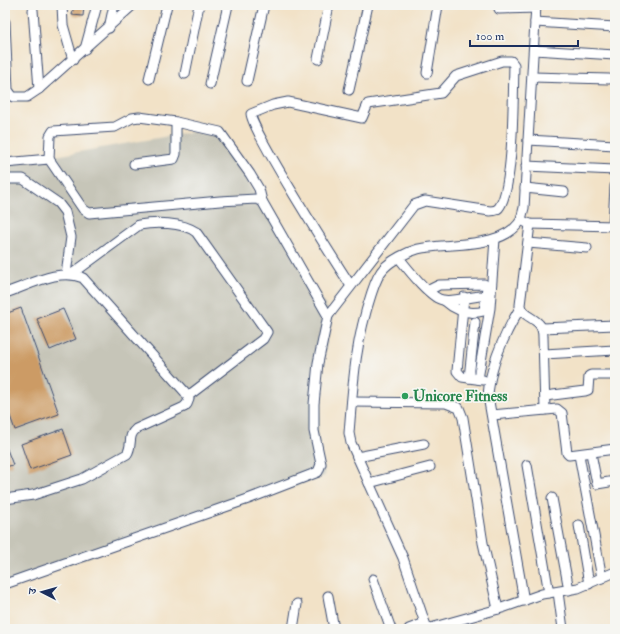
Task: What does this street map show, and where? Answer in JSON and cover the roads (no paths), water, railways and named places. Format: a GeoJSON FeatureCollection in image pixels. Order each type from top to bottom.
{"type":"FeatureCollection","features":[{"type":"Feature","properties":{"kind":"street"},"geometry":{"type":"LineString","coordinates":[[62,5],[63,25],[73,60]]}},
{"type":"Feature","properties":{"kind":"street"},"geometry":{"type":"LineString","coordinates":[[85,50],[97,5]]}},
{"type":"Feature","properties":{"kind":"street"},"geometry":{"type":"LineString","coordinates":[[109,28],[114,5]]}},
{"type":"Feature","properties":{"kind":"street"},"geometry":{"type":"LineString","coordinates":[[5,22],[9,93],[15,98],[22,98],[40,90],[133,5]]}},
{"type":"Feature","properties":{"kind":"street"},"geometry":{"type":"LineString","coordinates":[[149,79],[167,5]]}},
{"type":"Feature","properties":{"kind":"street"},"geometry":{"type":"LineString","coordinates":[[185,74],[199,5]]}},
{"type":"Feature","properties":{"kind":"street"},"geometry":{"type":"LineString","coordinates":[[210,84],[228,5]]}},
{"type":"Feature","properties":{"kind":"street"},"geometry":{"type":"LineString","coordinates":[[248,81],[264,5]]}},
{"type":"Feature","properties":{"kind":"street"},"geometry":{"type":"LineString","coordinates":[[318,59],[329,5]]}},
{"type":"Feature","properties":{"kind":"street"},"geometry":{"type":"LineString","coordinates":[[349,90],[368,5]]}},
{"type":"Feature","properties":{"kind":"street"},"geometry":{"type":"LineString","coordinates":[[427,73],[438,5]]}},
{"type":"Feature","properties":{"kind":"street"},"geometry":{"type":"LineString","coordinates":[[426,627],[403,558],[357,457],[350,433],[354,363],[366,309],[376,280],[383,268],[418,249],[482,242],[495,239],[513,228],[521,220],[524,208],[536,8],[499,9]]}},
{"type":"Feature","properties":{"kind":"street"},"geometry":{"type":"LineString","coordinates":[[33,10],[40,90]]}},
{"type":"Feature","properties":{"kind":"street"},"geometry":{"type":"LineString","coordinates":[[535,22],[615,27]]}},
{"type":"Feature","properties":{"kind":"street"},"geometry":{"type":"LineString","coordinates":[[534,50],[615,55]]}},
{"type":"Feature","properties":{"kind":"street"},"geometry":{"type":"LineString","coordinates":[[5,584],[248,499],[318,472],[321,464],[314,431],[314,398],[318,363],[328,316],[350,286],[417,203],[426,201],[490,211],[497,210],[500,207],[505,192],[510,157],[514,65],[511,61],[502,61],[456,76],[441,93],[368,104],[362,118],[288,102],[273,104],[251,114],[250,118],[279,169],[350,286]]}},
{"type":"Feature","properties":{"kind":"street"},"geometry":{"type":"LineString","coordinates":[[532,77],[609,79]]}},
{"type":"Feature","properties":{"kind":"street"},"geometry":{"type":"LineString","coordinates":[[262,201],[256,199],[220,201],[88,213],[83,209],[49,159],[50,136],[56,130],[115,127],[136,117],[176,122],[222,133],[259,189],[262,201],[328,316]]}},
{"type":"Feature","properties":{"kind":"street"},"geometry":{"type":"LineString","coordinates":[[134,164],[174,159],[176,154],[176,122]]}},
{"type":"Feature","properties":{"kind":"street"},"geometry":{"type":"LineString","coordinates":[[528,140],[615,145]]}},
{"type":"Feature","properties":{"kind":"street"},"geometry":{"type":"LineString","coordinates":[[5,162],[49,159]]}},
{"type":"Feature","properties":{"kind":"street"},"geometry":{"type":"LineString","coordinates":[[526,166],[615,170]]}},
{"type":"Feature","properties":{"kind":"street"},"geometry":{"type":"LineString","coordinates":[[5,179],[23,179],[58,203],[65,212],[72,237],[69,274]]}},
{"type":"Feature","properties":{"kind":"street"},"geometry":{"type":"LineString","coordinates":[[521,220],[530,224],[614,226],[615,186]]}},
{"type":"Feature","properties":{"kind":"street"},"geometry":{"type":"LineString","coordinates":[[525,188],[564,192]]}},
{"type":"Feature","properties":{"kind":"street"},"geometry":{"type":"LineString","coordinates":[[5,293],[56,276],[69,274],[139,225],[151,224],[183,226],[196,232],[267,332],[263,339],[188,396]]}},
{"type":"Feature","properties":{"kind":"street"},"geometry":{"type":"LineString","coordinates":[[524,601],[503,491],[488,396],[496,358],[520,308],[530,224]]}},
{"type":"Feature","properties":{"kind":"street"},"geometry":{"type":"LineString","coordinates":[[473,378],[490,308],[495,239]]}},
{"type":"Feature","properties":{"kind":"street"},"geometry":{"type":"LineString","coordinates":[[528,243],[587,248]]}},
{"type":"Feature","properties":{"kind":"street"},"geometry":{"type":"LineString","coordinates":[[399,258],[414,276],[436,297],[445,301],[454,309],[463,312],[484,311],[487,293],[486,285],[439,285],[429,290]]}},
{"type":"Feature","properties":{"kind":"street"},"geometry":{"type":"LineString","coordinates":[[5,499],[33,495],[82,479],[129,452],[131,436],[134,430],[184,407],[189,402],[188,396],[87,280],[69,274]]}},
{"type":"Feature","properties":{"kind":"street"},"geometry":{"type":"LineString","coordinates":[[445,301],[464,297],[480,296]]}},
{"type":"Feature","properties":{"kind":"street"},"geometry":{"type":"LineString","coordinates":[[464,297],[457,371],[462,377],[490,381]]}},
{"type":"Feature","properties":{"kind":"street"},"geometry":{"type":"LineString","coordinates":[[520,308],[539,323],[542,328],[545,410]]}},
{"type":"Feature","properties":{"kind":"street"},"geometry":{"type":"LineString","coordinates":[[473,378],[473,344],[476,322]]}},
{"type":"Feature","properties":{"kind":"street"},"geometry":{"type":"LineString","coordinates":[[542,328],[615,325]]}},
{"type":"Feature","properties":{"kind":"street"},"geometry":{"type":"LineString","coordinates":[[459,342],[473,344]]}},
{"type":"Feature","properties":{"kind":"street"},"geometry":{"type":"LineString","coordinates":[[544,354],[615,350]]}},
{"type":"Feature","properties":{"kind":"street"},"geometry":{"type":"LineString","coordinates":[[545,396],[588,390],[589,376],[591,375],[615,375]]}},
{"type":"Feature","properties":{"kind":"street"},"geometry":{"type":"LineString","coordinates":[[352,402],[446,403],[458,408],[463,418],[483,543],[498,609]]}},
{"type":"Feature","properties":{"kind":"street"},"geometry":{"type":"LineString","coordinates":[[492,415],[560,410],[562,413],[566,453],[569,455],[579,455],[615,449]]}},
{"type":"Feature","properties":{"kind":"street"},"geometry":{"type":"LineString","coordinates":[[357,457],[424,444]]}},
{"type":"Feature","properties":{"kind":"street"},"geometry":{"type":"LineString","coordinates":[[591,453],[597,484],[615,481]]}},
{"type":"Feature","properties":{"kind":"street"},"geometry":{"type":"LineString","coordinates":[[579,455],[602,578]]}},
{"type":"Feature","properties":{"kind":"street"},"geometry":{"type":"LineString","coordinates":[[527,466],[563,629]]}},
{"type":"Feature","properties":{"kind":"street"},"geometry":{"type":"LineString","coordinates":[[369,483],[430,467]]}},
{"type":"Feature","properties":{"kind":"street"},"geometry":{"type":"LineString","coordinates":[[552,498],[569,590]]}},
{"type":"Feature","properties":{"kind":"street"},"geometry":{"type":"LineString","coordinates":[[579,526],[589,584]]}},
{"type":"Feature","properties":{"kind":"street"},"geometry":{"type":"LineString","coordinates":[[409,629],[426,627],[498,609],[554,592],[569,590],[589,584],[615,572]]}},
{"type":"Feature","properties":{"kind":"street"},"geometry":{"type":"LineString","coordinates":[[373,579],[391,629]]}},
{"type":"Feature","properties":{"kind":"street"},"geometry":{"type":"LineString","coordinates":[[328,596],[334,629]]}},
{"type":"Feature","properties":{"kind":"street"},"geometry":{"type":"LineString","coordinates":[[293,629],[297,604]]}},
{"type":"Feature","properties":{"kind":"place","name":"Unicore Fitness"},"geometry":{"type":"Point","coordinates":[405,396]}}]}
